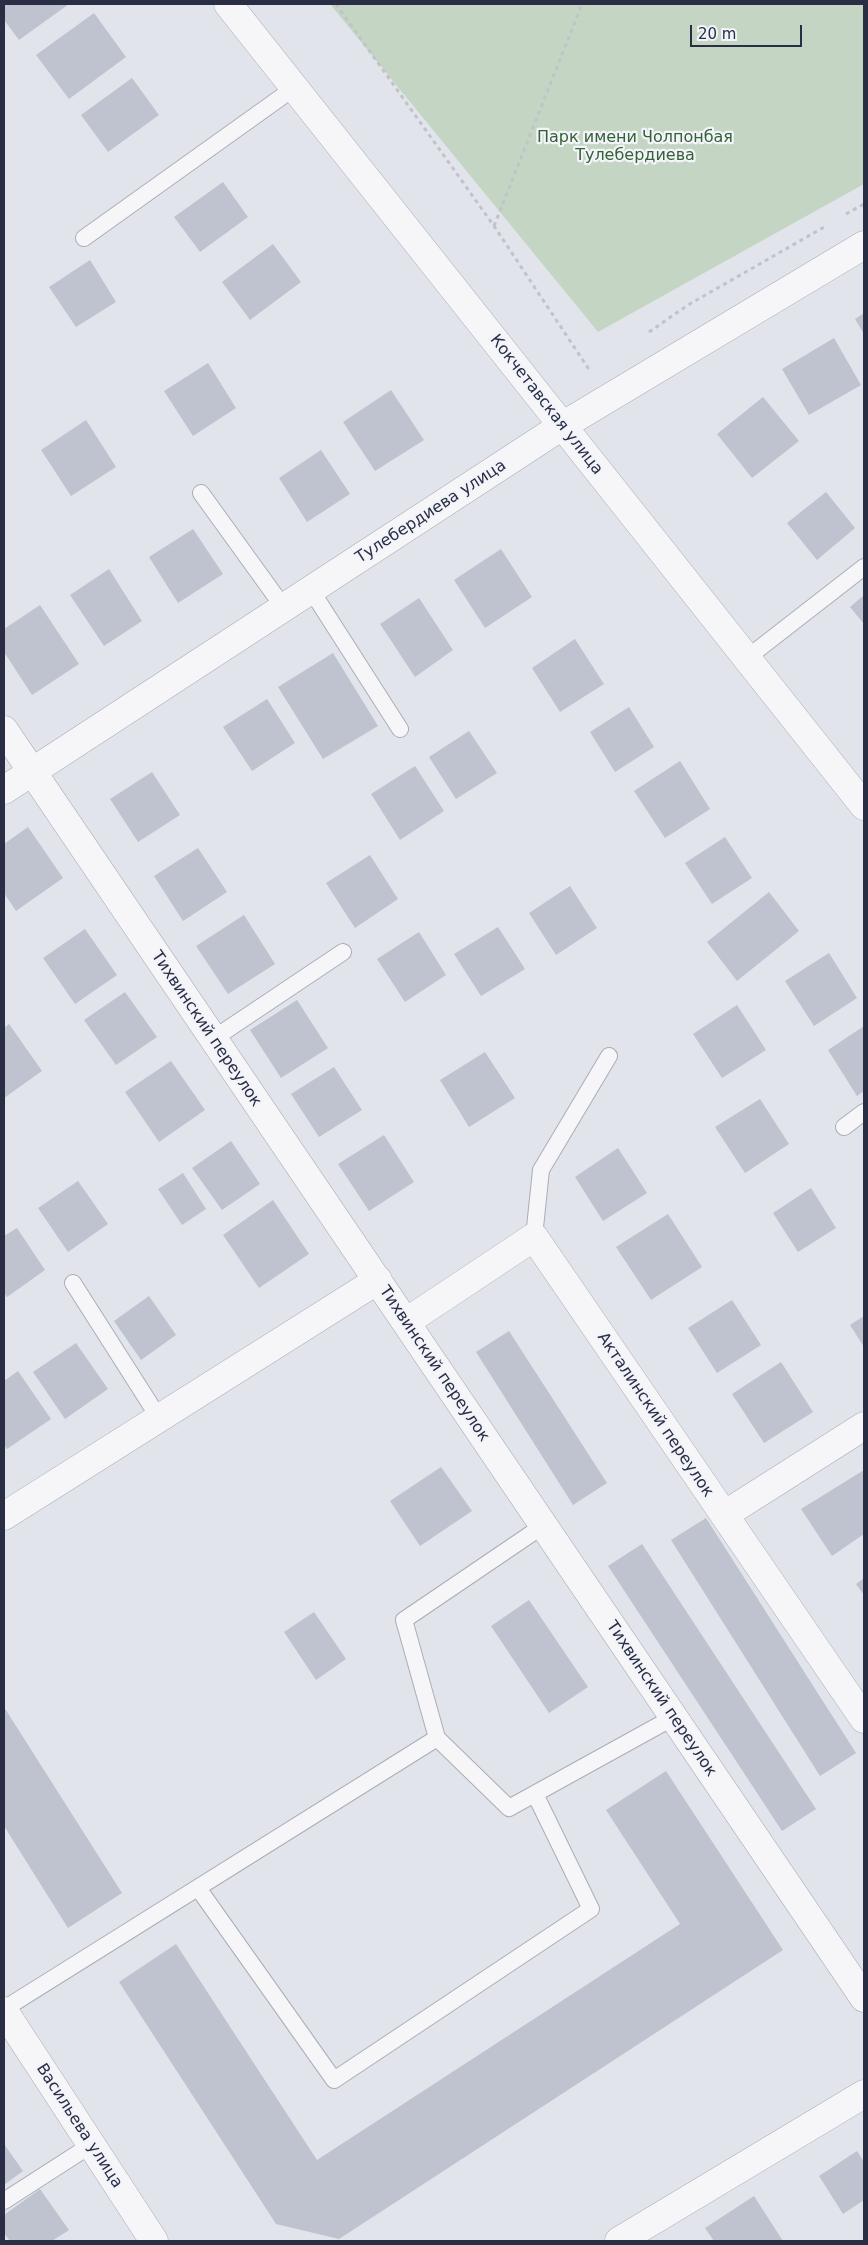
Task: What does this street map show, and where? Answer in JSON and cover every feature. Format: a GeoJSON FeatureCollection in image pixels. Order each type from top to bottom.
{"type":"FeatureCollection","features":[{"type":"Feature","properties":{"kind":"street","name":"Кокчетавская улица"},"geometry":{"type":"LineString","coordinates":[[228,4],[562,426],[863,801]]}},
{"type":"Feature","properties":{"kind":"street","name":"Тулебердиева улица"},"geometry":{"type":"LineString","coordinates":[[4,790],[562,426],[864,245]]}},
{"type":"Feature","properties":{"kind":"street","name":"Тихвинский переулок"},"geometry":{"type":"LineString","coordinates":[[4,730],[864,1998]]}},
{"type":"Feature","properties":{"kind":"street"},"geometry":{"type":"LineString","coordinates":[[406,1322],[534,1237]]}},
{"type":"Feature","properties":{"kind":"street","name":"Акталинский переулок"},"geometry":{"type":"LineString","coordinates":[[534,1237],[864,1719]]}},
{"type":"Feature","properties":{"kind":"street"},"geometry":{"type":"LineString","coordinates":[[6,1510],[159,1418],[378,1280]]}},
{"type":"Feature","properties":{"kind":"street"},"geometry":{"type":"LineString","coordinates":[[724,1515],[864,1426]]}},
{"type":"Feature","properties":{"kind":"street","name":"Васильева улица"},"geometry":{"type":"LineString","coordinates":[[4,2010],[154,2241]]}},
{"type":"Feature","properties":{"kind":"street"},"geometry":{"type":"LineString","coordinates":[[620,2241],[864,2094]]}},
{"type":"Feature","properties":{"kind":"lane"},"geometry":{"type":"LineString","coordinates":[[84,238],[294,88]]}},
{"type":"Feature","properties":{"kind":"lane"},"geometry":{"type":"LineString","coordinates":[[202,493],[284,608]]}},
{"type":"Feature","properties":{"kind":"lane"},"geometry":{"type":"LineString","coordinates":[[747,658],[864,567]]}},
{"type":"Feature","properties":{"kind":"lane"},"geometry":{"type":"LineString","coordinates":[[310,590],[400,729]]}},
{"type":"Feature","properties":{"kind":"lane"},"geometry":{"type":"LineString","coordinates":[[213,1039],[343,952]]}},
{"type":"Feature","properties":{"kind":"lane"},"geometry":{"type":"LineString","coordinates":[[534,1237],[541,1170],[609,1056]]}},
{"type":"Feature","properties":{"kind":"lane"},"geometry":{"type":"LineString","coordinates":[[844,1127],[864,1112]]}},
{"type":"Feature","properties":{"kind":"lane"},"geometry":{"type":"LineString","coordinates":[[73,1283],[159,1418]]}},
{"type":"Feature","properties":{"kind":"lane"},"geometry":{"type":"LineString","coordinates":[[544,1525],[404,1620],[437,1738],[509,1808],[674,1717]]}},
{"type":"Feature","properties":{"kind":"lane"},"geometry":{"type":"LineString","coordinates":[[4,2010],[437,1738]]}},
{"type":"Feature","properties":{"kind":"lane"},"geometry":{"type":"LineString","coordinates":[[198,1888],[334,2080],[591,1908],[535,1794]]}},
{"type":"Feature","properties":{"kind":"lane"},"geometry":{"type":"LineString","coordinates":[[4,2201],[91,2145]]}},
{"type":"Feature","properties":{"kind":"path"},"geometry":{"type":"LineString","coordinates":[[336,4],[494,226],[591,372],[599,367]]}},
{"type":"Feature","properties":{"kind":"path"},"geometry":{"type":"LineString","coordinates":[[494,226],[582,4]]}},
{"type":"Feature","properties":{"kind":"path"},"geometry":{"type":"LineString","coordinates":[[839,218],[864,204]]}},
{"type":"Feature","properties":{"kind":"path"},"geometry":{"type":"LineString","coordinates":[[647,333],[688,305],[831,223]]}},
{"type":"Feature","properties":{"kind":"green space","name":"Парк имени Чолпонбая Тулебердиева"},"geometry":{"type":"Polygon","coordinates":[[[330,4],[864,4],[864,184],[598,332],[330,4]]]}},
{"type":"Feature","properties":{"kind":"building"},"geometry":{"type":"Polygon","coordinates":[[[4,4],[69,4],[19,40],[4,20],[4,4]]]}},
{"type":"Feature","properties":{"kind":"building"},"geometry":{"type":"Polygon","coordinates":[[[94,13],[126,57],[69,99],[36,55],[94,13]]]}},
{"type":"Feature","properties":{"kind":"building"},"geometry":{"type":"Polygon","coordinates":[[[132,78],[159,115],[108,152],[81,115],[132,78]]]}},
{"type":"Feature","properties":{"kind":"building"},"geometry":{"type":"Polygon","coordinates":[[[223,182],[248,217],[200,252],[174,217],[223,182]]]}},
{"type":"Feature","properties":{"kind":"building"},"geometry":{"type":"Polygon","coordinates":[[[273,244],[301,282],[250,320],[222,282],[273,244]]]}},
{"type":"Feature","properties":{"kind":"building"},"geometry":{"type":"Polygon","coordinates":[[[90,260],[116,302],[76,327],[49,287],[90,260]]]}},
{"type":"Feature","properties":{"kind":"building"},"geometry":{"type":"Polygon","coordinates":[[[864,313],[864,334],[855,319],[864,313]]]}},
{"type":"Feature","properties":{"kind":"building"},"geometry":{"type":"Polygon","coordinates":[[[834,338],[861,385],[809,415],[782,369],[834,338]]]}},
{"type":"Feature","properties":{"kind":"building"},"geometry":{"type":"Polygon","coordinates":[[[208,363],[236,408],[193,436],[164,391],[208,363]]]}},
{"type":"Feature","properties":{"kind":"building"},"geometry":{"type":"Polygon","coordinates":[[[391,390],[424,440],[375,471],[343,422],[391,390]]]}},
{"type":"Feature","properties":{"kind":"building"},"geometry":{"type":"Polygon","coordinates":[[[763,397],[799,441],[752,478],[717,434],[763,397]]]}},
{"type":"Feature","properties":{"kind":"building"},"geometry":{"type":"Polygon","coordinates":[[[86,420],[116,467],[71,496],[41,450],[86,420]]]}},
{"type":"Feature","properties":{"kind":"building"},"geometry":{"type":"Polygon","coordinates":[[[321,450],[350,494],[307,522],[279,478],[321,450]]]}},
{"type":"Feature","properties":{"kind":"building"},"geometry":{"type":"Polygon","coordinates":[[[826,492],[855,528],[817,560],[787,523],[826,492]]]}},
{"type":"Feature","properties":{"kind":"building"},"geometry":{"type":"Polygon","coordinates":[[[193,529],[223,574],[178,603],[149,557],[193,529]]]}},
{"type":"Feature","properties":{"kind":"building"},"geometry":{"type":"Polygon","coordinates":[[[501,549],[532,597],[485,628],[454,580],[501,549]]]}},
{"type":"Feature","properties":{"kind":"building"},"geometry":{"type":"Polygon","coordinates":[[[109,569],[142,621],[104,646],[70,595],[109,569]]]}},
{"type":"Feature","properties":{"kind":"building"},"geometry":{"type":"Polygon","coordinates":[[[864,595],[864,624],[850,607],[864,595]]]}},
{"type":"Feature","properties":{"kind":"building"},"geometry":{"type":"Polygon","coordinates":[[[419,598],[453,650],[415,677],[380,624],[419,598]]]}},
{"type":"Feature","properties":{"kind":"building"},"geometry":{"type":"Polygon","coordinates":[[[40,605],[79,664],[32,695],[4,652],[4,629],[40,605]]]}},
{"type":"Feature","properties":{"kind":"building"},"geometry":{"type":"Polygon","coordinates":[[[575,639],[604,684],[560,712],[532,668],[575,639]]]}},
{"type":"Feature","properties":{"kind":"building"},"geometry":{"type":"Polygon","coordinates":[[[333,653],[378,726],[323,759],[278,687],[333,653]]]}},
{"type":"Feature","properties":{"kind":"building"},"geometry":{"type":"Polygon","coordinates":[[[267,699],[295,743],[252,771],[223,727],[267,699]]]}},
{"type":"Feature","properties":{"kind":"building"},"geometry":{"type":"Polygon","coordinates":[[[629,707],[654,747],[615,772],[590,732],[629,707]]]}},
{"type":"Feature","properties":{"kind":"building"},"geometry":{"type":"Polygon","coordinates":[[[469,731],[497,773],[456,799],[429,757],[469,731]]]}},
{"type":"Feature","properties":{"kind":"building"},"geometry":{"type":"Polygon","coordinates":[[[680,761],[710,809],[665,838],[634,791],[680,761]]]}},
{"type":"Feature","properties":{"kind":"building"},"geometry":{"type":"Polygon","coordinates":[[[415,766],[444,811],[400,840],[371,794],[415,766]]]}},
{"type":"Feature","properties":{"kind":"building"},"geometry":{"type":"Polygon","coordinates":[[[152,772],[180,815],[138,842],[110,799],[152,772]]]}},
{"type":"Feature","properties":{"kind":"building"},"geometry":{"type":"Polygon","coordinates":[[[28,827],[63,878],[16,911],[4,893],[4,844],[28,827]]]}},
{"type":"Feature","properties":{"kind":"building"},"geometry":{"type":"Polygon","coordinates":[[[725,837],[752,878],[712,904],[685,863],[725,837]]]}},
{"type":"Feature","properties":{"kind":"building"},"geometry":{"type":"Polygon","coordinates":[[[198,848],[227,892],[183,921],[154,876],[198,848]]]}},
{"type":"Feature","properties":{"kind":"building"},"geometry":{"type":"Polygon","coordinates":[[[370,855],[398,899],[355,928],[326,883],[370,855]]]}},
{"type":"Feature","properties":{"kind":"building"},"geometry":{"type":"Polygon","coordinates":[[[570,886],[597,928],[556,955],[529,913],[570,886]]]}},
{"type":"Feature","properties":{"kind":"building"},"geometry":{"type":"Polygon","coordinates":[[[769,892],[799,931],[737,981],[707,942],[769,892]]]}},
{"type":"Feature","properties":{"kind":"building"},"geometry":{"type":"Polygon","coordinates":[[[244,915],[275,964],[228,994],[196,946],[244,915]]]}},
{"type":"Feature","properties":{"kind":"building"},"geometry":{"type":"Polygon","coordinates":[[[498,927],[525,969],[481,996],[454,954],[498,927]]]}},
{"type":"Feature","properties":{"kind":"building"},"geometry":{"type":"Polygon","coordinates":[[[85,929],[117,975],[75,1004],[43,958],[85,929]]]}},
{"type":"Feature","properties":{"kind":"building"},"geometry":{"type":"Polygon","coordinates":[[[419,932],[446,975],[405,1002],[377,959],[419,932]]]}},
{"type":"Feature","properties":{"kind":"building"},"geometry":{"type":"Polygon","coordinates":[[[829,953],[857,998],[814,1026],[785,981],[829,953]]]}},
{"type":"Feature","properties":{"kind":"building"},"geometry":{"type":"Polygon","coordinates":[[[125,992],[157,1037],[116,1065],[84,1020],[125,992]]]}},
{"type":"Feature","properties":{"kind":"building"},"geometry":{"type":"Polygon","coordinates":[[[297,1000],[328,1048],[281,1078],[250,1030],[297,1000]]]}},
{"type":"Feature","properties":{"kind":"building"},"geometry":{"type":"Polygon","coordinates":[[[737,1005],[766,1050],[722,1078],[693,1034],[737,1005]]]}},
{"type":"Feature","properties":{"kind":"building"},"geometry":{"type":"Polygon","coordinates":[[[9,1024],[42,1071],[4,1098],[4,1028],[9,1024]]]}},
{"type":"Feature","properties":{"kind":"building"},"geometry":{"type":"Polygon","coordinates":[[[864,1026],[864,1091],[857,1096],[828,1050],[864,1026]]]}},
{"type":"Feature","properties":{"kind":"building"},"geometry":{"type":"Polygon","coordinates":[[[485,1052],[515,1098],[469,1127],[440,1080],[485,1052]]]}},
{"type":"Feature","properties":{"kind":"building"},"geometry":{"type":"Polygon","coordinates":[[[171,1061],[205,1110],[159,1142],[125,1092],[171,1061]]]}},
{"type":"Feature","properties":{"kind":"building"},"geometry":{"type":"Polygon","coordinates":[[[334,1067],[362,1110],[319,1137],[291,1094],[334,1067]]]}},
{"type":"Feature","properties":{"kind":"building"},"geometry":{"type":"Polygon","coordinates":[[[760,1099],[789,1144],[745,1173],[715,1127],[760,1099]]]}},
{"type":"Feature","properties":{"kind":"building"},"geometry":{"type":"Polygon","coordinates":[[[384,1135],[414,1182],[369,1211],[338,1164],[384,1135]]]}},
{"type":"Feature","properties":{"kind":"building"},"geometry":{"type":"Polygon","coordinates":[[[231,1141],[260,1184],[222,1210],[192,1168],[231,1141]]]}},
{"type":"Feature","properties":{"kind":"building"},"geometry":{"type":"Polygon","coordinates":[[[618,1148],[647,1193],[603,1221],[575,1177],[618,1148]]]}},
{"type":"Feature","properties":{"kind":"building"},"geometry":{"type":"Polygon","coordinates":[[[183,1173],[206,1209],[182,1225],[158,1189],[183,1173]]]}},
{"type":"Feature","properties":{"kind":"building"},"geometry":{"type":"Polygon","coordinates":[[[78,1181],[108,1224],[68,1252],[38,1208],[78,1181]]]}},
{"type":"Feature","properties":{"kind":"building"},"geometry":{"type":"Polygon","coordinates":[[[811,1188],[836,1228],[798,1252],[773,1213],[811,1188]]]}},
{"type":"Feature","properties":{"kind":"building"},"geometry":{"type":"Polygon","coordinates":[[[273,1200],[309,1254],[259,1288],[223,1235],[273,1200]]]}},
{"type":"Feature","properties":{"kind":"building"},"geometry":{"type":"Polygon","coordinates":[[[668,1214],[702,1267],[651,1300],[616,1247],[668,1214]]]}},
{"type":"Feature","properties":{"kind":"building"},"geometry":{"type":"Polygon","coordinates":[[[17,1228],[45,1270],[7,1297],[4,1293],[4,1236],[17,1228]]]}},
{"type":"Feature","properties":{"kind":"building"},"geometry":{"type":"Polygon","coordinates":[[[149,1296],[176,1335],[141,1360],[114,1321],[149,1296]]]}},
{"type":"Feature","properties":{"kind":"building"},"geometry":{"type":"Polygon","coordinates":[[[732,1300],[761,1345],[717,1373],[688,1328],[732,1300]]]}},
{"type":"Feature","properties":{"kind":"building"},"geometry":{"type":"Polygon","coordinates":[[[864,1316],[864,1347],[850,1325],[864,1316]]]}},
{"type":"Feature","properties":{"kind":"building"},"geometry":{"type":"Polygon","coordinates":[[[509,1331],[607,1483],[573,1505],[476,1352],[509,1331]]]}},
{"type":"Feature","properties":{"kind":"building"},"geometry":{"type":"Polygon","coordinates":[[[76,1343],[108,1389],[65,1419],[33,1372],[76,1343]]]}},
{"type":"Feature","properties":{"kind":"building"},"geometry":{"type":"Polygon","coordinates":[[[781,1362],[813,1412],[764,1443],[732,1394],[781,1362]]]}},
{"type":"Feature","properties":{"kind":"building"},"geometry":{"type":"Polygon","coordinates":[[[18,1371],[51,1419],[7,1449],[4,1445],[4,1381],[18,1371]]]}},
{"type":"Feature","properties":{"kind":"building"},"geometry":{"type":"Polygon","coordinates":[[[441,1467],[472,1511],[420,1546],[390,1501],[441,1467]]]}},
{"type":"Feature","properties":{"kind":"building"},"geometry":{"type":"Polygon","coordinates":[[[864,1470],[864,1534],[832,1556],[801,1509],[864,1470]]]}},
{"type":"Feature","properties":{"kind":"building"},"geometry":{"type":"Polygon","coordinates":[[[706,1518],[856,1753],[820,1776],[671,1540],[706,1518]]]}},
{"type":"Feature","properties":{"kind":"building"},"geometry":{"type":"Polygon","coordinates":[[[642,1544],[816,1809],[782,1831],[608,1566],[642,1544]]]}},
{"type":"Feature","properties":{"kind":"building"},"geometry":{"type":"Polygon","coordinates":[[[864,1578],[864,1595],[856,1584],[864,1578]]]}},
{"type":"Feature","properties":{"kind":"building"},"geometry":{"type":"Polygon","coordinates":[[[529,1600],[588,1687],[549,1713],[491,1626],[529,1600]]]}},
{"type":"Feature","properties":{"kind":"building"},"geometry":{"type":"Polygon","coordinates":[[[314,1612],[346,1659],[316,1680],[284,1632],[314,1612]]]}},
{"type":"Feature","properties":{"kind":"building"},"geometry":{"type":"Polygon","coordinates":[[[4,1707],[122,1893],[68,1928],[4,1826],[4,1707]]]}},
{"type":"Feature","properties":{"kind":"building"},"geometry":{"type":"Polygon","coordinates":[[[666,1771],[783,1950],[339,2239],[276,2224],[119,1982],[176,1944],[317,2160],[680,1924],[606,1810],[666,1771]]]}},
{"type":"Feature","properties":{"kind":"building"},"geometry":{"type":"Polygon","coordinates":[[[4,2144],[23,2171],[4,2185],[4,2144]]]}},
{"type":"Feature","properties":{"kind":"building"},"geometry":{"type":"Polygon","coordinates":[[[857,2151],[864,2162],[864,2200],[843,2214],[819,2176],[857,2151]]]}},
{"type":"Feature","properties":{"kind":"building"},"geometry":{"type":"Polygon","coordinates":[[[40,2189],[69,2230],[52,2241],[10,2241],[4,2233],[4,2215],[40,2189]]]}},
{"type":"Feature","properties":{"kind":"building"},"geometry":{"type":"Polygon","coordinates":[[[754,2196],[783,2241],[714,2241],[705,2228],[754,2196]]]}}]}
